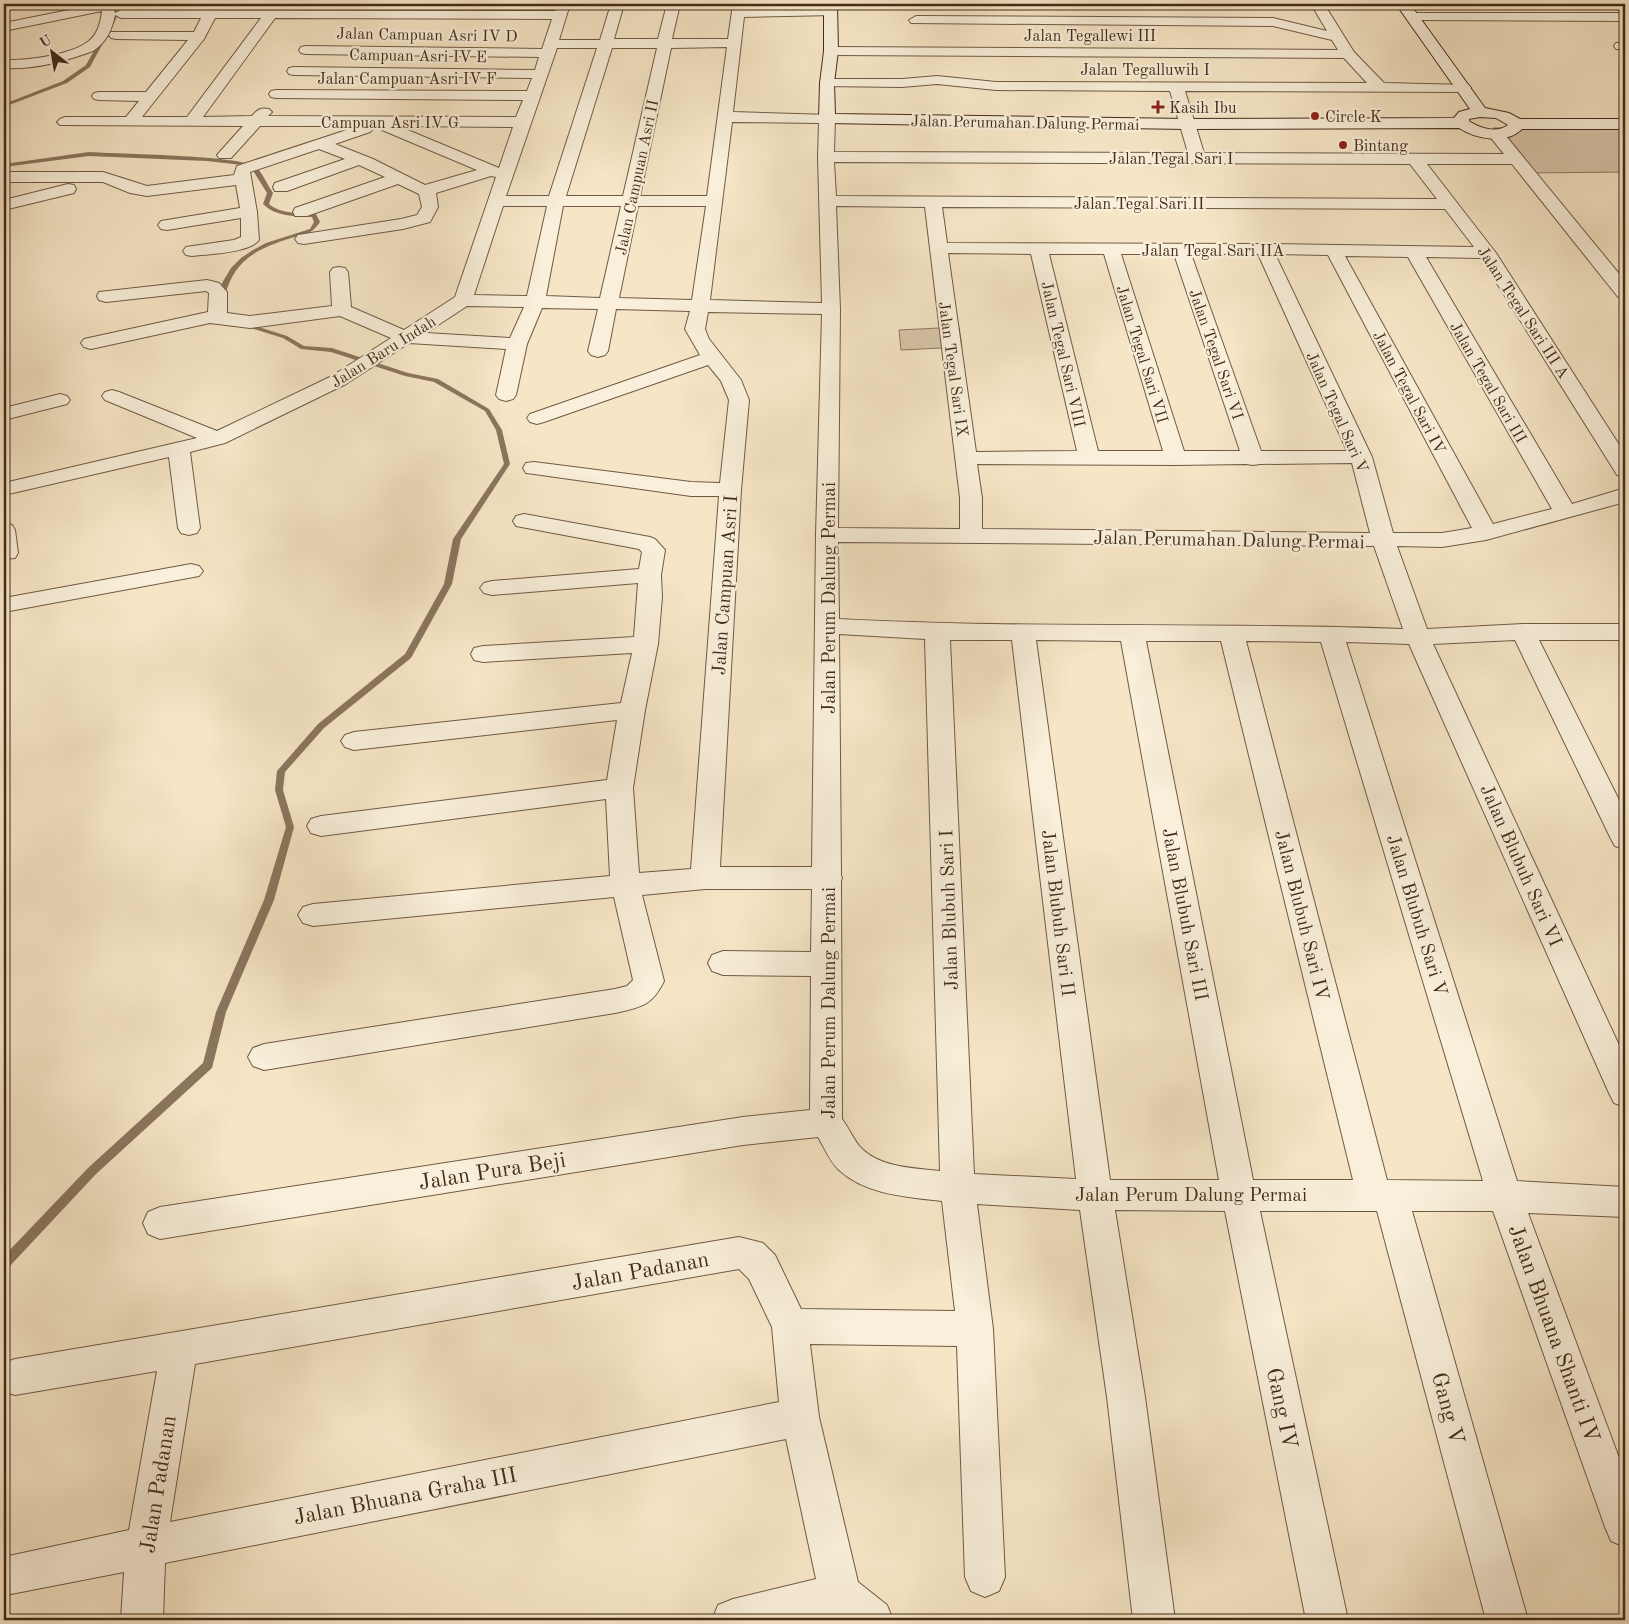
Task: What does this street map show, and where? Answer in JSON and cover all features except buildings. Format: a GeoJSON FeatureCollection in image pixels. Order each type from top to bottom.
{"type":"FeatureCollection","features":[{"type":"Feature","properties":{"kind":"street"},"geometry":{"type":"LineString","coordinates":[[506,395],[517,344],[535,303],[556,201],[617,4]]}},
{"type":"Feature","properties":{"kind":"street","name":"Jalan Campuan Asri II"},"geometry":{"type":"LineString","coordinates":[[598,351],[673,4]]}},
{"type":"Feature","properties":{"kind":"street"},"geometry":{"type":"LineString","coordinates":[[914,4],[917,51]]}},
{"type":"Feature","properties":{"kind":"street"},"geometry":{"type":"LineString","coordinates":[[991,4],[995,20]]}},
{"type":"Feature","properties":{"kind":"street"},"geometry":{"type":"LineString","coordinates":[[1063,4],[1068,20]]}},
{"type":"Feature","properties":{"kind":"street"},"geometry":{"type":"LineString","coordinates":[[1142,4],[1148,21]]}},
{"type":"Feature","properties":{"kind":"street"},"geometry":{"type":"LineString","coordinates":[[1318,4],[1348,54],[1381,89]]}},
{"type":"Feature","properties":{"kind":"street"},"geometry":{"type":"LineString","coordinates":[[1403,4],[1480,112]]}},
{"type":"Feature","properties":{"kind":"street"},"geometry":{"type":"LineString","coordinates":[[4,27],[107,5],[108,19],[94,44],[86,48],[27,63],[4,64]]}},
{"type":"Feature","properties":{"kind":"street"},"geometry":{"type":"LineString","coordinates":[[738,9],[830,8]]}},
{"type":"Feature","properties":{"kind":"street","name":"Jalan Perum Dalung Permai"},"geometry":{"type":"LineString","coordinates":[[830,8],[826,157],[831,309],[826,535],[828,878],[826,1122],[850,1159],[872,1174],[905,1182],[958,1188],[1095,1195],[1505,1196],[1625,1202]]}},
{"type":"Feature","properties":{"kind":"street"},"geometry":{"type":"LineString","coordinates":[[1202,8],[1221,21]]}},
{"type":"Feature","properties":{"kind":"street"},"geometry":{"type":"LineString","coordinates":[[121,14],[164,9],[211,14],[271,14],[331,9],[562,9],[549,41],[541,74],[533,96],[497,173],[496,201],[462,300],[831,309]]}},
{"type":"Feature","properties":{"kind":"street"},"geometry":{"type":"LineString","coordinates":[[225,155],[258,120],[294,72],[331,9]]}},
{"type":"Feature","properties":{"kind":"street","name":"Jalan Campuan Asri I"},"geometry":{"type":"LineString","coordinates":[[705,878],[730,490],[739,400],[737,388],[700,342],[694,329],[700,306],[715,201],[738,9]]}},
{"type":"Feature","properties":{"kind":"street"},"geometry":{"type":"LineString","coordinates":[[131,121],[199,36],[211,14]]}},
{"type":"Feature","properties":{"kind":"street"},"geometry":{"type":"LineString","coordinates":[[192,121],[271,14]]}},
{"type":"Feature","properties":{"kind":"street"},"geometry":{"type":"LineString","coordinates":[[916,20],[1221,21],[1270,16],[1320,34],[1337,36]]}},
{"type":"Feature","properties":{"kind":"street"},"geometry":{"type":"LineString","coordinates":[[1413,17],[1625,17]]}},
{"type":"Feature","properties":{"kind":"street"},"geometry":{"type":"LineString","coordinates":[[86,30],[104,26]]}},
{"type":"Feature","properties":{"kind":"street"},"geometry":{"type":"LineString","coordinates":[[116,35],[199,36]]}},
{"type":"Feature","properties":{"kind":"street","name":"Jalan Campuan Asri IV D"},"geometry":{"type":"LineString","coordinates":[[312,40],[735,43]]}},
{"type":"Feature","properties":{"kind":"street","name":"Jalan Tegallewi III"},"geometry":{"type":"LineString","coordinates":[[830,51],[1348,54]]}},
{"type":"Feature","properties":{"kind":"street"},"geometry":{"type":"LineString","coordinates":[[169,53],[186,52]]}},
{"type":"Feature","properties":{"kind":"street"},"geometry":{"type":"LineString","coordinates":[[8,80],[27,63]]}},
{"type":"Feature","properties":{"kind":"street","name":"Campuan Asri IV E"},"geometry":{"type":"LineString","coordinates":[[294,72],[541,74]]}},
{"type":"Feature","properties":{"kind":"street","name":"Jalan Tegalluwih I"},"geometry":{"type":"LineString","coordinates":[[827,83],[902,83],[937,80],[996,86],[1464,88]]}},
{"type":"Feature","properties":{"kind":"street"},"geometry":{"type":"LineString","coordinates":[[1176,87],[1197,158]]}},
{"type":"Feature","properties":{"kind":"street","name":"Jalan Campuan Asri IV F"},"geometry":{"type":"LineString","coordinates":[[278,94],[533,96]]}},
{"type":"Feature","properties":{"kind":"street"},"geometry":{"type":"LineString","coordinates":[[99,96],[150,97]]}},
{"type":"Feature","properties":{"kind":"street"},"geometry":{"type":"LineString","coordinates":[[1516,124],[1513,130],[1509,132],[1495,133],[1475,130],[1462,122],[1461,119],[1464,115],[1480,112],[1503,116],[1516,124],[1625,124]]}},
{"type":"Feature","properties":{"kind":"street","name":"Jalan Perumahan Dalung Permai"},"geometry":{"type":"LineString","coordinates":[[725,117],[1186,124],[1462,122]]}},
{"type":"Feature","properties":{"kind":"street","name":"Campuan Asri IV G"},"geometry":{"type":"LineString","coordinates":[[65,122],[258,120],[381,123],[522,122]]}},
{"type":"Feature","properties":{"kind":"street"},"geometry":{"type":"LineString","coordinates":[[192,251],[238,246],[250,240],[249,212],[242,172],[247,167],[381,123],[497,173]]}},
{"type":"Feature","properties":{"kind":"street"},"geometry":{"type":"LineString","coordinates":[[1495,133],[1619,278],[1625,293]]}},
{"type":"Feature","properties":{"kind":"street"},"geometry":{"type":"LineString","coordinates":[[320,144],[360,159],[421,190],[428,190],[497,173]]}},
{"type":"Feature","properties":{"kind":"street","name":"Jalan Tegal Sari I"},"geometry":{"type":"LineString","coordinates":[[826,157],[1516,159]]}},
{"type":"Feature","properties":{"kind":"street"},"geometry":{"type":"LineString","coordinates":[[281,187],[360,159]]}},
{"type":"Feature","properties":{"kind":"street","name":"Jalan Tegal Sari III A"},"geometry":{"type":"LineString","coordinates":[[1415,159],[1487,253],[1625,470]]}},
{"type":"Feature","properties":{"kind":"street"},"geometry":{"type":"LineString","coordinates":[[4,177],[91,176],[110,178],[133,189],[147,191],[244,180]]}},
{"type":"Feature","properties":{"kind":"street"},"geometry":{"type":"LineString","coordinates":[[4,205],[110,178]]}},
{"type":"Feature","properties":{"kind":"street"},"geometry":{"type":"LineString","coordinates":[[301,212],[399,178]]}},
{"type":"Feature","properties":{"kind":"street"},"geometry":{"type":"LineString","coordinates":[[304,239],[410,222],[424,218],[430,207],[428,190]]}},
{"type":"Feature","properties":{"kind":"street"},"geometry":{"type":"LineString","coordinates":[[496,201],[715,201]]}},
{"type":"Feature","properties":{"kind":"street","name":"Jalan Tegal Sari II"},"geometry":{"type":"LineString","coordinates":[[828,201],[1451,204]]}},
{"type":"Feature","properties":{"kind":"street","name":"Jalan Tegal Sari IX"},"geometry":{"type":"LineString","coordinates":[[933,202],[972,498],[971,537]]}},
{"type":"Feature","properties":{"kind":"street"},"geometry":{"type":"LineString","coordinates":[[167,225],[249,212]]}},
{"type":"Feature","properties":{"kind":"street","name":"Jalan Tegal Sari IIA"},"geometry":{"type":"LineString","coordinates":[[938,248],[1264,249],[1487,253]]}},
{"type":"Feature","properties":{"kind":"street","name":"Jalan Tegal Sari VIII"},"geometry":{"type":"LineString","coordinates":[[1039,249],[1089,458]]}},
{"type":"Feature","properties":{"kind":"street","name":"Jalan Tegal Sari V"},"geometry":{"type":"LineString","coordinates":[[1264,249],[1361,457],[1384,541],[1418,637]]}},
{"type":"Feature","properties":{"kind":"street","name":"Jalan Tegal Sari VII"},"geometry":{"type":"LineString","coordinates":[[1111,250],[1176,458]]}},
{"type":"Feature","properties":{"kind":"street","name":"Jalan Tegal Sari VI"},"geometry":{"type":"LineString","coordinates":[[1181,250],[1253,458]]}},
{"type":"Feature","properties":{"kind":"street","name":"Jalan Tegal Sari IV"},"geometry":{"type":"LineString","coordinates":[[1334,251],[1486,533]]}},
{"type":"Feature","properties":{"kind":"street","name":"Jalan Tegal Sari III"},"geometry":{"type":"LineString","coordinates":[[1414,252],[1565,512]]}},
{"type":"Feature","properties":{"kind":"street"},"geometry":{"type":"LineString","coordinates":[[339,272],[342,310]]}},
{"type":"Feature","properties":{"kind":"street"},"geometry":{"type":"LineString","coordinates":[[106,296],[207,285],[213,286],[218,292],[217,316]]}},
{"type":"Feature","properties":{"kind":"street","name":"Jalan Baru Indah"},"geometry":{"type":"LineString","coordinates":[[4,489],[218,439],[355,371],[462,300]]}},
{"type":"Feature","properties":{"kind":"street"},"geometry":{"type":"LineString","coordinates":[[91,343],[217,316],[246,323],[342,310],[405,337],[517,344]]}},
{"type":"Feature","properties":{"kind":"street"},"geometry":{"type":"LineString","coordinates":[[537,418],[713,357]]}},
{"type":"Feature","properties":{"kind":"street"},"geometry":{"type":"LineString","coordinates":[[112,396],[218,439]]}},
{"type":"Feature","properties":{"kind":"street"},"geometry":{"type":"LineString","coordinates":[[4,414],[60,400]]}},
{"type":"Feature","properties":{"kind":"street"},"geometry":{"type":"LineString","coordinates":[[179,449],[189,528]]}},
{"type":"Feature","properties":{"kind":"street"},"geometry":{"type":"LineString","coordinates":[[966,458],[1361,457]]}},
{"type":"Feature","properties":{"kind":"street"},"geometry":{"type":"LineString","coordinates":[[534,468],[691,489],[730,490]]}},
{"type":"Feature","properties":{"kind":"street","name":"Jalan Perumahan Dalung Permai"},"geometry":{"type":"LineString","coordinates":[[826,535],[1442,540],[1486,533],[1602,503],[1625,494]]}},
{"type":"Feature","properties":{"kind":"street"},"geometry":{"type":"LineString","coordinates":[[264,1057],[615,1001],[636,996],[646,987],[649,981],[625,885],[619,788],[632,710],[646,644],[650,597],[649,575],[654,550],[647,544],[524,521]]}},
{"type":"Feature","properties":{"kind":"street"},"geometry":{"type":"LineString","coordinates":[[4,606],[191,572]]}},
{"type":"Feature","properties":{"kind":"street"},"geometry":{"type":"LineString","coordinates":[[492,588],[649,575]]}},
{"type":"Feature","properties":{"kind":"street"},"geometry":{"type":"LineString","coordinates":[[827,626],[937,632],[1232,635],[1331,634],[1418,637],[1523,632],[1625,632]]}},
{"type":"Feature","properties":{"kind":"street","name":"Jalan Blubuh Sari I"},"geometry":{"type":"LineString","coordinates":[[937,632],[958,1188],[975,1329],[985,1577]]}},
{"type":"Feature","properties":{"kind":"street","name":"Jalan Blubuh Sari II"},"geometry":{"type":"LineString","coordinates":[[1023,632],[1095,1195],[1126,1397],[1154,1620]]}},
{"type":"Feature","properties":{"kind":"street"},"geometry":{"type":"LineString","coordinates":[[1523,632],[1625,839]]}},
{"type":"Feature","properties":{"kind":"street","name":"Jalan Blubuh Sari III"},"geometry":{"type":"LineString","coordinates":[[1132,633],[1239,1195]]}},
{"type":"Feature","properties":{"kind":"street","name":"Jalan Blubuh Sari V"},"geometry":{"type":"LineString","coordinates":[[1331,634],[1505,1196]]}},
{"type":"Feature","properties":{"kind":"street","name":"Jalan Blubuh Sari IV"},"geometry":{"type":"LineString","coordinates":[[1232,635],[1382,1195]]}},
{"type":"Feature","properties":{"kind":"street","name":"Jalan Blubuh Sari VI"},"geometry":{"type":"LineString","coordinates":[[1418,637],[1625,1093]]}},
{"type":"Feature","properties":{"kind":"street"},"geometry":{"type":"LineString","coordinates":[[482,654],[646,644]]}},
{"type":"Feature","properties":{"kind":"street"},"geometry":{"type":"LineString","coordinates":[[354,741],[632,710]]}},
{"type":"Feature","properties":{"kind":"street"},"geometry":{"type":"LineString","coordinates":[[321,826],[619,788]]}},
{"type":"Feature","properties":{"kind":"street"},"geometry":{"type":"LineString","coordinates":[[313,915],[705,878],[828,878]]}},
{"type":"Feature","properties":{"kind":"street"},"geometry":{"type":"LineString","coordinates":[[723,963],[827,964]]}},
{"type":"Feature","properties":{"kind":"street","name":"Jalan Pura Beji"},"geometry":{"type":"LineString","coordinates":[[160,1223],[743,1131],[826,1122]]}},
{"type":"Feature","properties":{"kind":"street","name":"Gang IV"},"geometry":{"type":"LineString","coordinates":[[1239,1195],[1327,1620]]}},
{"type":"Feature","properties":{"kind":"street","name":"Gang V"},"geometry":{"type":"LineString","coordinates":[[1382,1195],[1507,1620]]}},
{"type":"Feature","properties":{"kind":"street","name":"Jalan Bhuana Shanti IV"},"geometry":{"type":"LineString","coordinates":[[1505,1196],[1625,1527]]}},
{"type":"Feature","properties":{"kind":"street","name":"Jalan Padanan"},"geometry":{"type":"LineString","coordinates":[[15,1377],[739,1253],[751,1255],[762,1267],[790,1326],[800,1417],[840,1594]]}},
{"type":"Feature","properties":{"kind":"street"},"geometry":{"type":"LineString","coordinates":[[790,1326],[975,1329]]}},
{"type":"Feature","properties":{"kind":"street","name":"Jalan Padanan"},"geometry":{"type":"LineString","coordinates":[[142,1620],[146,1546],[179,1349]]}},
{"type":"Feature","properties":{"kind":"street","name":"Jalan Bhuana Graha III"},"geometry":{"type":"LineString","coordinates":[[11,1574],[800,1417]]}},
{"type":"Feature","properties":{"kind":"street"},"geometry":{"type":"LineString","coordinates":[[733,1620],[840,1594],[872,1620]]}},
{"type":"Feature","properties":{"kind":"shaded area"},"geometry":{"type":"Polygon","coordinates":[[[1493,128],[1625,128],[1625,172],[1528,173],[1493,128]]]}},
{"type":"Feature","properties":{"kind":"shaded area"},"geometry":{"type":"Polygon","coordinates":[[[959,327],[962,347],[901,350],[899,330],[959,327]]]}},
{"type":"Feature","properties":{"kind":"waterway"},"geometry":{"type":"LineString","coordinates":[[4,106],[65,82],[88,66],[114,19],[115,12],[110,4]]}},
{"type":"Feature","properties":{"kind":"waterway"},"geometry":{"type":"LineString","coordinates":[[4,166],[89,154],[207,159],[243,164],[254,168],[270,193],[266,204],[270,208],[288,214],[314,215],[317,222],[312,230],[268,244],[243,259],[225,283],[221,299]]}},
{"type":"Feature","properties":{"kind":"waterway"},"geometry":{"type":"LineString","coordinates":[[4,1264],[92,1171],[208,1065],[221,1012],[269,900],[290,827],[279,790],[281,771],[321,726],[408,656],[448,584],[457,539],[507,464],[499,430],[487,410],[436,380],[407,375],[332,350],[303,348],[285,337],[243,324]]}},
{"type":"Feature","properties":{"kind":"place","name":"Kasih Ibu"},"geometry":{"type":"Point","coordinates":[1158,107]}},
{"type":"Feature","properties":{"kind":"place","name":"Circle K"},"geometry":{"type":"Point","coordinates":[1315,116]}},
{"type":"Feature","properties":{"kind":"place","name":"Bintang"},"geometry":{"type":"Point","coordinates":[1343,145]}}]}
